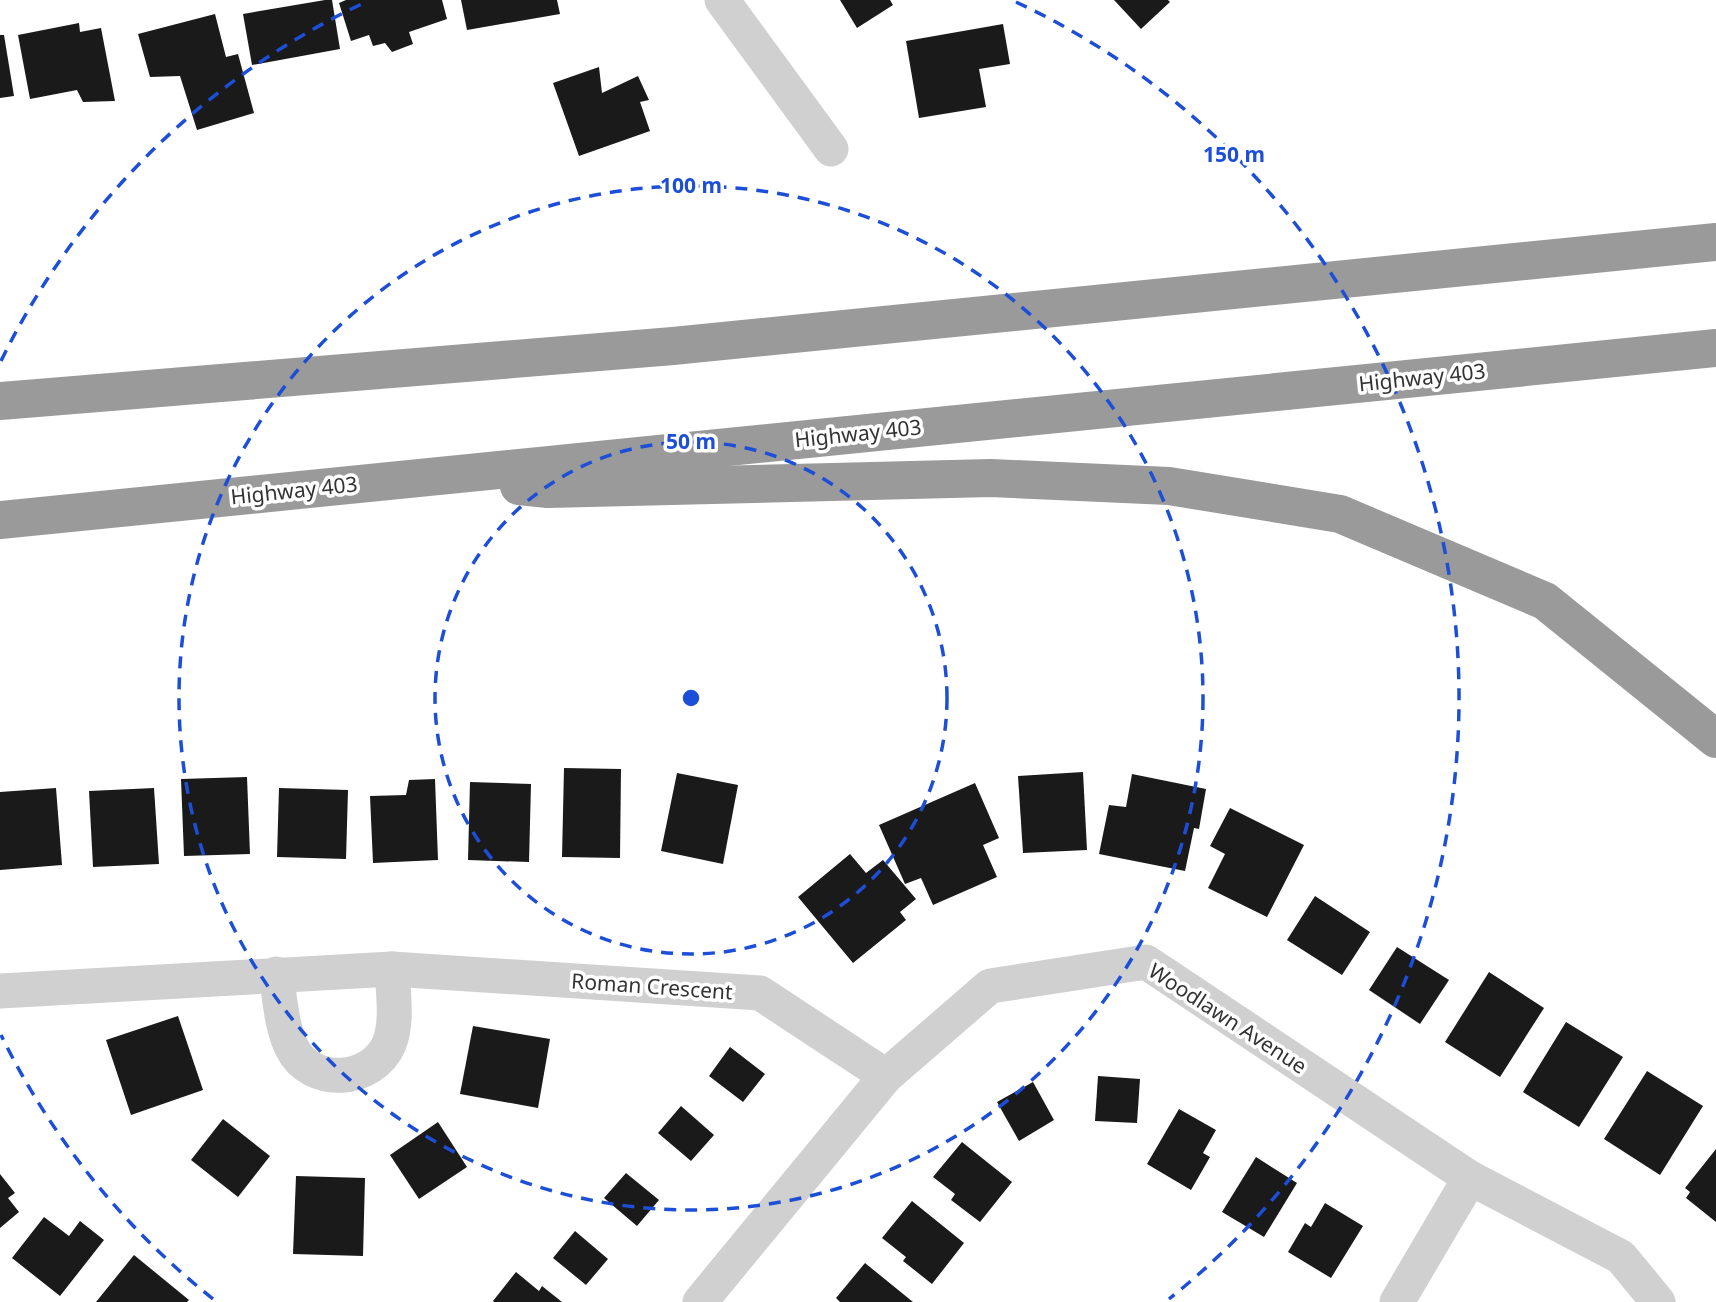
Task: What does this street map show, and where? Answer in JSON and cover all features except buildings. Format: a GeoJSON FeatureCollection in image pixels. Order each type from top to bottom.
{"type":"FeatureCollection","features":[{"type":"Feature","properties":{"kind":"highway"},"geometry":{"type":"LineString","coordinates":[[0,401],[673,346],[1716,242]]}},
{"type":"Feature","properties":{"kind":"highway","name":"Highway 403"},"geometry":{"type":"LineString","coordinates":[[0,520],[1716,348]]}},
{"type":"Feature","properties":{"kind":"highway"},"geometry":{"type":"LineString","coordinates":[[433,475],[548,489],[1004,479],[1169,486],[1340,514],[1545,601],[1716,739]]}},
{"type":"Feature","properties":{"kind":"street"},"geometry":{"type":"LineString","coordinates":[[722,0],[831,149]]}},
{"type":"Feature","properties":{"kind":"street","name":"Woodlawn Avenue"},"geometry":{"type":"LineString","coordinates":[[700,1302],[886,1076],[990,986],[1146,962],[1470,1178],[1622,1257],[1658,1302]]}},
{"type":"Feature","properties":{"kind":"street"},"geometry":{"type":"LineString","coordinates":[[276,974],[286,1033],[293,1051],[306,1065],[323,1074],[342,1076],[361,1072],[377,1062],[388,1046],[394,1027],[392,969]]}},
{"type":"Feature","properties":{"kind":"street","name":"Roman Crescent"},"geometry":{"type":"LineString","coordinates":[[0,991],[392,969],[760,993],[886,1076]]}},
{"type":"Feature","properties":{"kind":"street"},"geometry":{"type":"LineString","coordinates":[[1397,1302],[1470,1178]]}}]}
